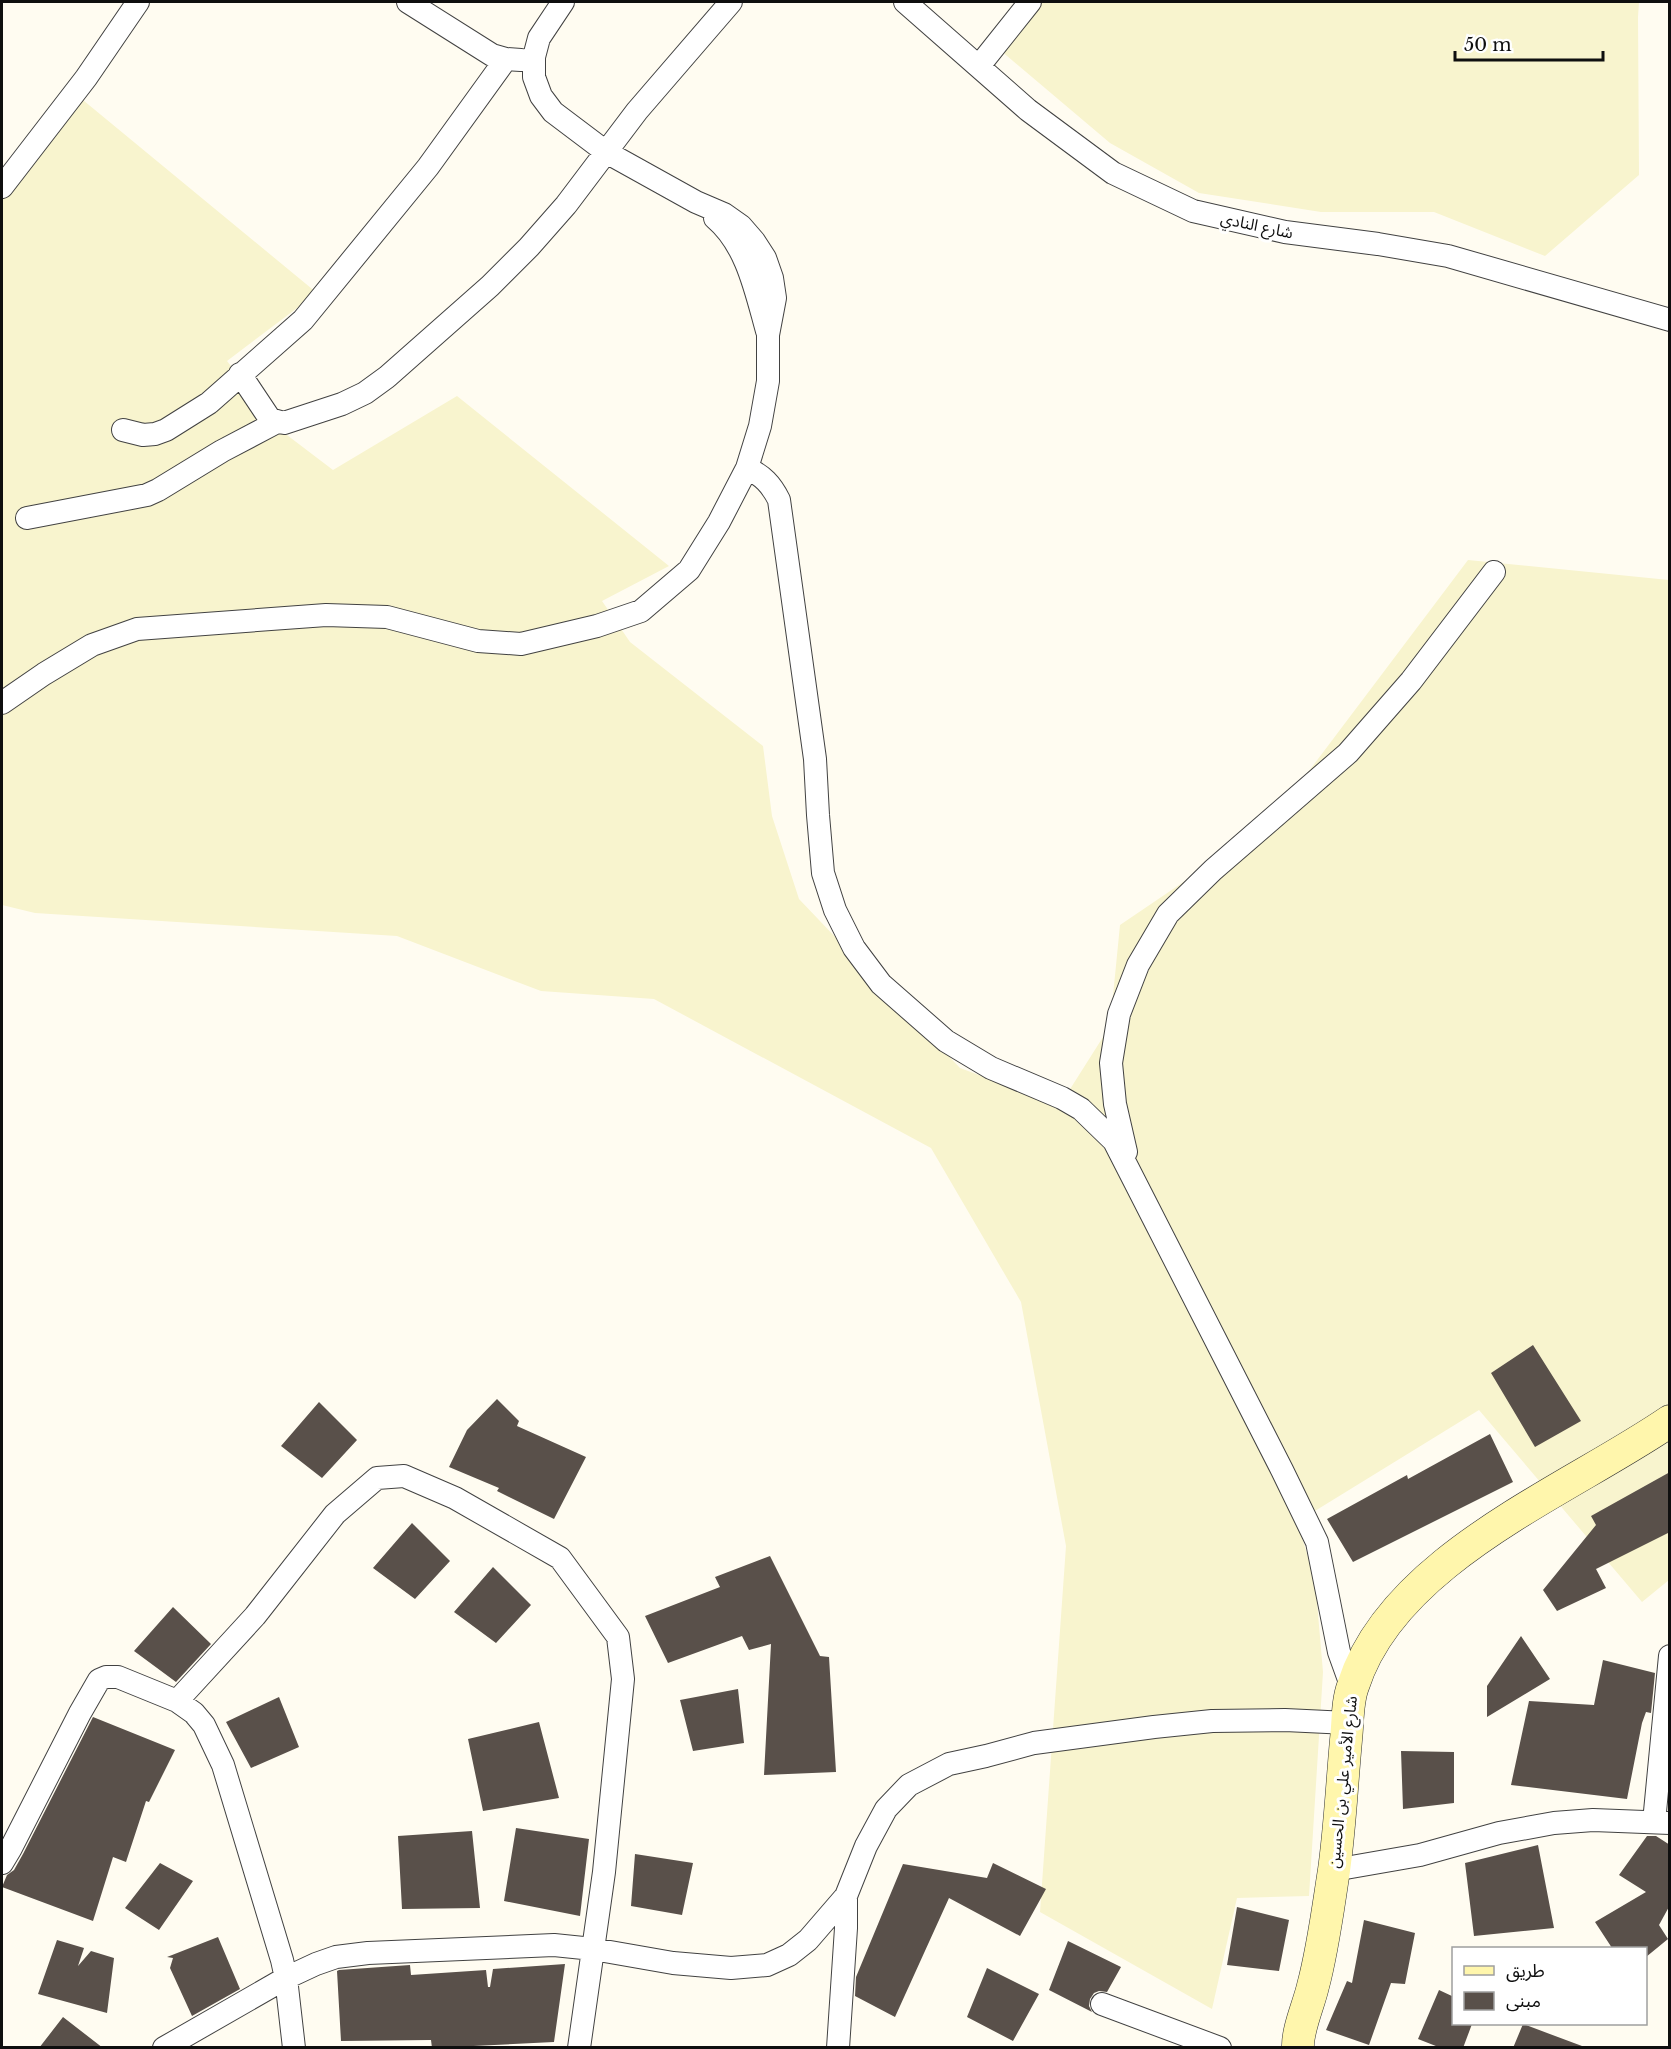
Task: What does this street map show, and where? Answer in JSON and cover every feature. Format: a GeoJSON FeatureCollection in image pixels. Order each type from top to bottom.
{"type":"FeatureCollection","features":[{"type":"Feature","properties":{"kind":"street"},"geometry":{"type":"LineString","coordinates":[[2,187],[86,78],[138,2]]}},
{"type":"Feature","properties":{"kind":"street"},"geometry":{"type":"LineString","coordinates":[[408,2],[492,55],[520,60],[534,57]]}},
{"type":"Feature","properties":{"kind":"street"},"geometry":{"type":"LineString","coordinates":[[2,703],[92,645],[137,629],[292,617],[387,617],[478,642],[521,644],[597,626],[641,611],[689,570],[719,522],[747,468],[760,426],[768,381],[768,335],[754,285],[740,251],[719,222],[696,202],[606,152],[553,112],[541,96],[534,77],[534,57],[539,38],[562,2]]}},
{"type":"Feature","properties":{"kind":"street"},"geometry":{"type":"LineString","coordinates":[[240,374],[270,419],[284,423],[342,404],[365,393],[387,377],[490,286],[529,247],[566,205],[637,111],[731,2]]}},
{"type":"Feature","properties":{"kind":"street","name":"شارع النادي"},"geometry":{"type":"LineString","coordinates":[[905,2],[1028,110],[1113,173],[1193,211],[1285,232],[1448,256],[1670,320]]}},
{"type":"Feature","properties":{"kind":"street"},"geometry":{"type":"LineString","coordinates":[[979,66],[1030,2]]}},
{"type":"Feature","properties":{"kind":"street"},"geometry":{"type":"LineString","coordinates":[[123,430],[143,435],[155,434],[166,430],[209,404],[303,320],[428,167],[506,59]]}},
{"type":"Feature","properties":{"kind":"street"},"geometry":{"type":"LineString","coordinates":[[27,518],[147,495],[277,422]]}},
{"type":"Feature","properties":{"kind":"street"},"geometry":{"type":"LineString","coordinates":[[747,468],[761,475],[772,486],[779,500],[815,759],[823,873],[834,909],[854,948],[881,984],[946,1041],[991,1068],[1062,1098],[1081,1109],[1114,1141],[1317,1542],[1339,1652],[1352,1688]]}},
{"type":"Feature","properties":{"kind":"street"},"geometry":{"type":"LineString","coordinates":[[1132,1174],[1115,1104],[1111,1063],[1119,1014],[1138,965],[1168,914],[1213,870],[1348,753],[1411,681],[1494,572]]}},
{"type":"Feature","properties":{"kind":"street","name":"شارع الأمير علي بن الحسين"},"geometry":{"type":"LineString","coordinates":[[1296,2046],[1314,1983],[1334,1870],[1352,1688],[1365,1655],[1414,1592],[1440,1568],[1480,1538],[1566,1482],[1632,1447],[1670,1421]]}},
{"type":"Feature","properties":{"kind":"street"},"geometry":{"type":"LineString","coordinates":[[177,1701],[255,1616],[335,1514],[377,1478],[404,1476],[455,1498],[560,1558],[618,1637],[623,1679],[604,1872],[579,2048]]}},
{"type":"Feature","properties":{"kind":"street"},"geometry":{"type":"LineString","coordinates":[[1334,1870],[1420,1854],[1499,1833],[1554,1823],[1593,1820],[1662,1822],[1670,1656]]}},
{"type":"Feature","properties":{"kind":"street"},"geometry":{"type":"LineString","coordinates":[[2,1863],[99,1680],[106,1677],[118,1677],[177,1701],[194,1713],[204,1725],[223,1765],[286,1978],[294,2048]]}},
{"type":"Feature","properties":{"kind":"street"},"geometry":{"type":"LineString","coordinates":[[164,2048],[286,1978],[326,1960],[368,1953],[554,1945],[594,1949],[673,1963],[731,1968],[767,1965],[789,1955],[808,1940],[846,1896],[866,1846],[886,1809],[909,1785],[949,1764],[1034,1743],[1212,1721],[1285,1720],[1348,1723]]}},
{"type":"Feature","properties":{"kind":"street"},"geometry":{"type":"LineString","coordinates":[[838,2048],[846,1896]]}},
{"type":"Feature","properties":{"kind":"street"},"geometry":{"type":"LineString","coordinates":[[1102,2004],[1220,2048]]}},
{"type":"Feature","properties":{"kind":"shaded area"},"geometry":{"type":"Polygon","coordinates":[[[1036,2],[1639,2],[1639,175],[1545,256],[1434,212],[1321,212],[1199,193],[1110,143],[1000,50],[1036,2]]]}},
{"type":"Feature","properties":{"kind":"shaded area"},"geometry":{"type":"Polygon","coordinates":[[[72,91],[317,293],[227,361],[283,432],[333,470],[457,396],[669,566],[602,601],[630,642],[763,746],[772,816],[799,899],[960,1068],[1060,1105],[1110,1026],[1120,925],[1269,824],[1468,560],[1669,580],[1669,1580],[1642,1602],[1479,1410],[1297,1522],[1315,1579],[1323,1672],[1309,1896],[1237,1898],[1212,2009],[1040,1912],[1066,1546],[1021,1302],[931,1148],[654,999],[541,991],[397,936],[35,913],[2,905],[2,176],[72,91]]]}},
{"type":"Feature","properties":{"kind":"building"},"geometry":{"type":"Polygon","coordinates":[[[1533,1345],[1581,1421],[1535,1447],[1491,1373],[1533,1345]]]}},
{"type":"Feature","properties":{"kind":"building"},"geometry":{"type":"Polygon","coordinates":[[[497,1399],[519,1421],[517,1426],[586,1457],[554,1519],[497,1491],[499,1488],[449,1467],[467,1430],[497,1399]]]}},
{"type":"Feature","properties":{"kind":"building"},"geometry":{"type":"Polygon","coordinates":[[[319,1402],[357,1440],[322,1478],[281,1446],[319,1402]]]}},
{"type":"Feature","properties":{"kind":"building"},"geometry":{"type":"Polygon","coordinates":[[[1490,1434],[1513,1482],[1353,1562],[1327,1519],[1407,1475],[1408,1479],[1490,1434]]]}},
{"type":"Feature","properties":{"kind":"building"},"geometry":{"type":"Polygon","coordinates":[[[1670,1472],[1670,1532],[1596,1569],[1606,1588],[1557,1611],[1543,1590],[1596,1525],[1591,1516],[1670,1472]]]}},
{"type":"Feature","properties":{"kind":"building"},"geometry":{"type":"Polygon","coordinates":[[[412,1523],[450,1561],[415,1599],[373,1568],[412,1523]]]}},
{"type":"Feature","properties":{"kind":"building"},"geometry":{"type":"Polygon","coordinates":[[[770,1556],[820,1656],[829,1657],[836,1772],[764,1775],[771,1644],[749,1650],[742,1636],[668,1663],[645,1616],[720,1587],[715,1577],[770,1556]]]}},
{"type":"Feature","properties":{"kind":"building"},"geometry":{"type":"Polygon","coordinates":[[[493,1567],[531,1605],[496,1643],[454,1612],[493,1567]]]}},
{"type":"Feature","properties":{"kind":"building"},"geometry":{"type":"Polygon","coordinates":[[[173,1607],[211,1644],[176,1682],[134,1651],[173,1607]]]}},
{"type":"Feature","properties":{"kind":"building"},"geometry":{"type":"Polygon","coordinates":[[[1521,1636],[1550,1679],[1487,1717],[1487,1686],[1521,1636]]]}},
{"type":"Feature","properties":{"kind":"building"},"geometry":{"type":"Polygon","coordinates":[[[1603,1660],[1655,1673],[1651,1713],[1646,1712],[1642,1723],[1627,1799],[1511,1785],[1529,1701],[1594,1705],[1603,1660]]]}},
{"type":"Feature","properties":{"kind":"building"},"geometry":{"type":"Polygon","coordinates":[[[738,1689],[744,1743],[693,1751],[680,1700],[738,1689]]]}},
{"type":"Feature","properties":{"kind":"building"},"geometry":{"type":"Polygon","coordinates":[[[279,1697],[299,1747],[251,1768],[226,1722],[279,1697]]]}},
{"type":"Feature","properties":{"kind":"building"},"geometry":{"type":"Polygon","coordinates":[[[93,1717],[175,1750],[149,1802],[146,1801],[126,1862],[113,1857],[93,1921],[2,1887],[7,1875],[14,1870],[23,1854],[93,1717]]]}},
{"type":"Feature","properties":{"kind":"building"},"geometry":{"type":"Polygon","coordinates":[[[539,1722],[559,1798],[483,1811],[468,1739],[539,1722]]]}},
{"type":"Feature","properties":{"kind":"building"},"geometry":{"type":"Polygon","coordinates":[[[1401,1751],[1454,1752],[1454,1803],[1403,1809],[1401,1751]]]}},
{"type":"Feature","properties":{"kind":"building"},"geometry":{"type":"Polygon","coordinates":[[[516,1828],[589,1839],[580,1916],[504,1901],[516,1828]]]}},
{"type":"Feature","properties":{"kind":"building"},"geometry":{"type":"Polygon","coordinates":[[[472,1831],[480,1908],[402,1909],[398,1836],[472,1831]]]}},
{"type":"Feature","properties":{"kind":"building"},"geometry":{"type":"Polygon","coordinates":[[[1647,1836],[1656,1836],[1670,1845],[1670,1905],[1659,1925],[1668,1939],[1647,1956],[1647,1947],[1611,1947],[1595,1922],[1646,1892],[1619,1875],[1647,1836]]]}},
{"type":"Feature","properties":{"kind":"building"},"geometry":{"type":"Polygon","coordinates":[[[1538,1845],[1554,1928],[1474,1936],[1465,1863],[1538,1845]]]}},
{"type":"Feature","properties":{"kind":"building"},"geometry":{"type":"Polygon","coordinates":[[[635,1854],[693,1863],[682,1915],[631,1906],[635,1854]]]}},
{"type":"Feature","properties":{"kind":"building"},"geometry":{"type":"Polygon","coordinates":[[[160,1863],[193,1881],[159,1930],[125,1908],[160,1863]]]}},
{"type":"Feature","properties":{"kind":"building"},"geometry":{"type":"Polygon","coordinates":[[[993,1863],[1046,1889],[1020,1936],[949,1898],[895,2017],[855,1996],[856,1977],[903,1864],[987,1878],[993,1863]]]}},
{"type":"Feature","properties":{"kind":"building"},"geometry":{"type":"Polygon","coordinates":[[[1237,1907],[1289,1920],[1279,1971],[1227,1965],[1237,1907]]]}},
{"type":"Feature","properties":{"kind":"building"},"geometry":{"type":"Polygon","coordinates":[[[1364,1920],[1415,1933],[1405,1984],[1391,1983],[1369,2045],[1326,2030],[1347,1981],[1352,1983],[1364,1920]]]}},
{"type":"Feature","properties":{"kind":"building"},"geometry":{"type":"Polygon","coordinates":[[[218,1937],[240,1989],[192,2016],[170,1968],[173,1958],[167,1957],[218,1937]]]}},
{"type":"Feature","properties":{"kind":"building"},"geometry":{"type":"Polygon","coordinates":[[[57,1940],[84,1948],[78,1966],[91,1951],[114,1958],[107,2013],[38,1994],[57,1940]]]}},
{"type":"Feature","properties":{"kind":"building"},"geometry":{"type":"Polygon","coordinates":[[[1068,1941],[1121,1967],[1107,1992],[1094,1993],[1090,1999],[1089,2006],[1092,2012],[1049,1990],[1068,1941]]]}},
{"type":"Feature","properties":{"kind":"building"},"geometry":{"type":"Polygon","coordinates":[[[565,1964],[554,2042],[432,2048],[431,2040],[341,2041],[337,1971],[339,1970],[410,1965],[411,1975],[486,1970],[488,1987],[490,1987],[493,1969],[565,1964]]]}},
{"type":"Feature","properties":{"kind":"building"},"geometry":{"type":"Polygon","coordinates":[[[987,1968],[1039,1994],[1013,2041],[967,2017],[987,1968]]]}},
{"type":"Feature","properties":{"kind":"building"},"geometry":{"type":"Polygon","coordinates":[[[1439,1990],[1452,1996],[1452,2025],[1472,2025],[1463,2048],[1441,2048],[1418,2039],[1439,1990]]]}},
{"type":"Feature","properties":{"kind":"building"},"geometry":{"type":"Polygon","coordinates":[[[63,2017],[103,2048],[39,2048],[63,2017]]]}},
{"type":"Feature","properties":{"kind":"building"},"geometry":{"type":"Polygon","coordinates":[[[1523,2025],[1582,2046],[1581,2048],[1513,2048],[1523,2025]]]}}]}
